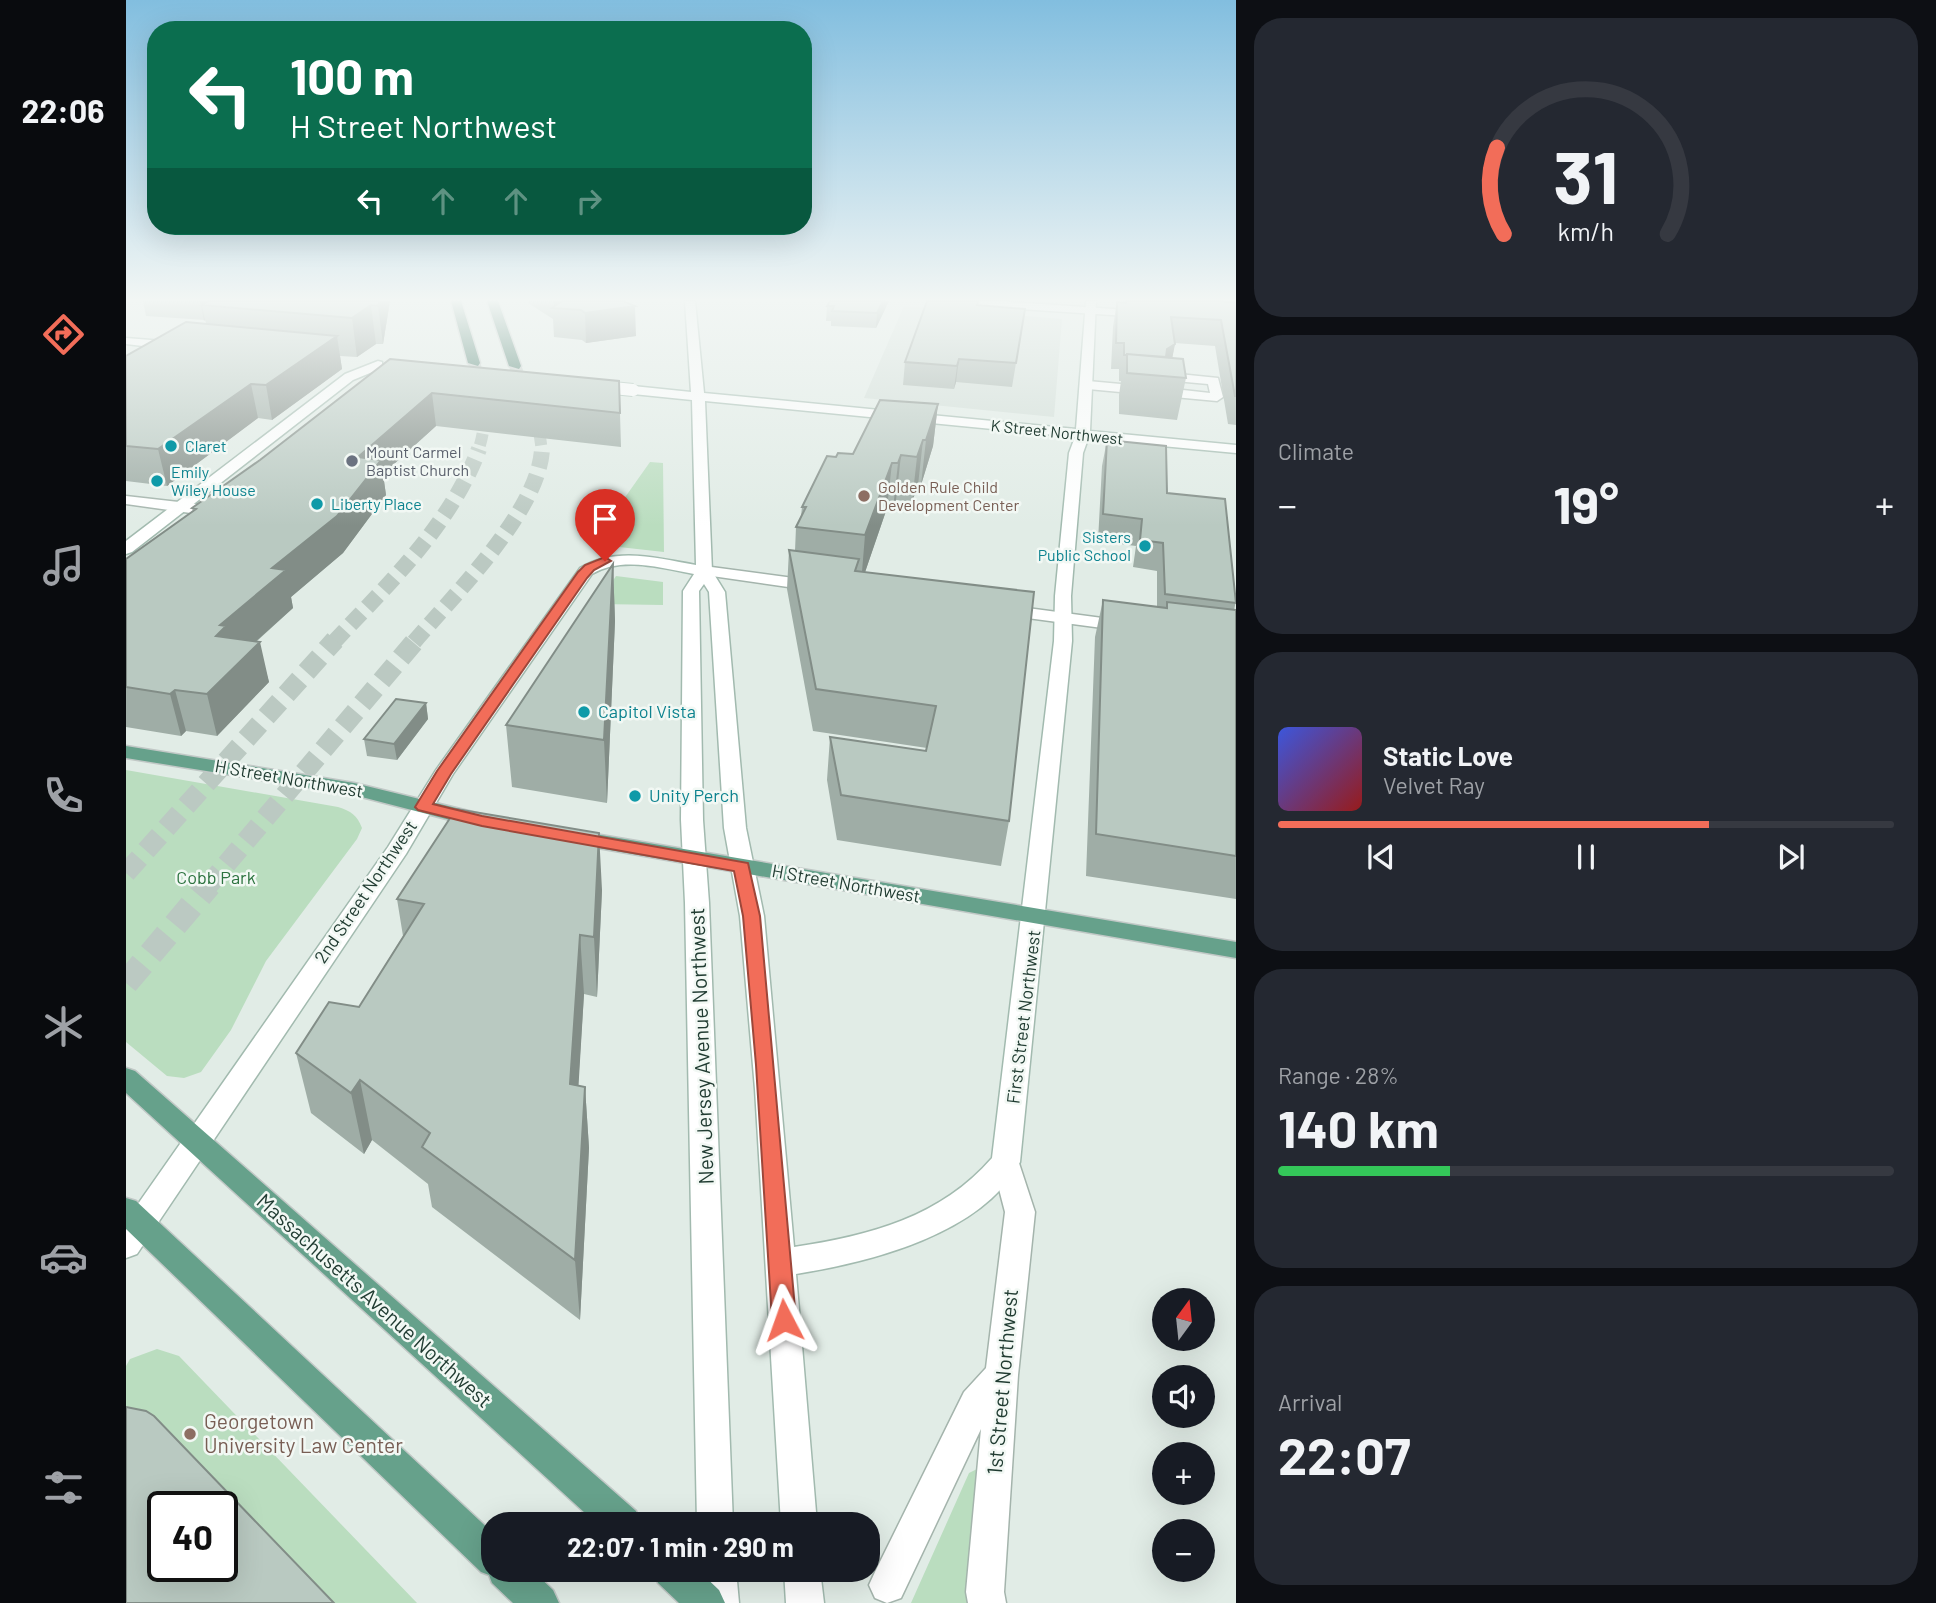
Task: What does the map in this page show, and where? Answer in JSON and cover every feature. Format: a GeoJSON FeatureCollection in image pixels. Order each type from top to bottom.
{"type":"FeatureCollection","features":[{"type":"Feature","properties":{"kind":"main road","name":"H Street Northwest"},"geometry":{"type":"LineString","coordinates":[[126,752],[354,789],[506,825]]}},
{"type":"Feature","properties":{"kind":"main road","name":"H Street Northwest"},"geometry":{"type":"LineString","coordinates":[[555,834],[1236,950]]}},
{"type":"Feature","properties":{"kind":"main road","name":"Massachusetts Avenue Northwest"},"geometry":{"type":"LineString","coordinates":[[131,1082],[199,1140],[244,1185],[610,1512]]}},
{"type":"Feature","properties":{"kind":"main road"},"geometry":{"type":"LineString","coordinates":[[131,1226],[481,1547]]}},
{"type":"Feature","properties":{"kind":"main road"},"geometry":{"type":"LineString","coordinates":[[518,1582],[540,1603]]}},
{"type":"Feature","properties":{"kind":"main road"},"geometry":{"type":"LineString","coordinates":[[684,1582],[706,1603]]}},
{"type":"Feature","properties":{"kind":"street"},"geometry":{"type":"LineString","coordinates":[[126,549],[353,376]]}},
{"type":"Feature","properties":{"kind":"street"},"geometry":{"type":"LineString","coordinates":[[360,389],[375,376]]}},
{"type":"Feature","properties":{"kind":"street","name":"New Jersey Avenue Northwest"},"geometry":{"type":"LineString","coordinates":[[696,376],[704,571],[717,593],[735,828],[752,916],[798,1512]]}},
{"type":"Feature","properties":{"kind":"street"},"geometry":{"type":"LineString","coordinates":[[1063,618],[1076,453],[1080,446],[1088,376]]}},
{"type":"Feature","properties":{"kind":"street"},"geometry":{"type":"LineString","coordinates":[[1088,384],[1170,392]]}},
{"type":"Feature","properties":{"kind":"street","name":"K Street Northwest"},"geometry":{"type":"LineString","coordinates":[[580,385],[1236,449]]}},
{"type":"Feature","properties":{"kind":"street"},"geometry":{"type":"LineString","coordinates":[[126,500],[181,507],[210,506],[187,523]]}},
{"type":"Feature","properties":{"kind":"street","name":"2nd Street Northwest"},"geometry":{"type":"LineString","coordinates":[[131,1226],[199,1140],[398,849],[443,774],[589,568],[605,561],[620,559],[827,588]]}},
{"type":"Feature","properties":{"kind":"street","name":"New Jersey Avenue Northwest"},"geometry":{"type":"LineString","coordinates":[[704,571],[691,591],[694,859],[699,944],[715,1512]]}},
{"type":"Feature","properties":{"kind":"street"},"geometry":{"type":"LineString","coordinates":[[986,608],[1147,629]]}},
{"type":"Feature","properties":{"kind":"street","name":"First Street Northwest"},"geometry":{"type":"LineString","coordinates":[[1006,1162],[1035,916],[1062,655],[1063,618]]}},
{"type":"Feature","properties":{"kind":"street"},"geometry":{"type":"LineString","coordinates":[[780,1263],[840,1255],[934,1220],[980,1194],[1006,1162]]}},
{"type":"Feature","properties":{"kind":"street","name":"1st Street Northwest"},"geometry":{"type":"LineString","coordinates":[[987,1603],[985,1592],[1002,1376],[1020,1212],[1006,1162]]}},
{"type":"Feature","properties":{"kind":"street"},"geometry":{"type":"LineString","coordinates":[[888,1585],[976,1403],[1002,1376]]}},
{"type":"Feature","properties":{"kind":"street"},"geometry":{"type":"LineString","coordinates":[[719,1582],[720,1603]]}},
{"type":"Feature","properties":{"kind":"street"},"geometry":{"type":"LineString","coordinates":[[803,1582],[805,1603]]}},
{"type":"Feature","properties":{"kind":"shaded area"},"geometry":{"type":"Polygon","coordinates":[[[874,376],[1057,376],[1054,417],[864,398],[874,376]]]}},
{"type":"Feature","properties":{"kind":"green space"},"geometry":{"type":"Polygon","coordinates":[[[650,462],[663,463],[664,552],[592,544],[650,462]]]}},
{"type":"Feature","properties":{"kind":"green space"},"geometry":{"type":"Polygon","coordinates":[[[616,576],[663,582],[663,605],[598,604],[616,576]]]}},
{"type":"Feature","properties":{"kind":"green space","name":"Cobb Park"},"geometry":{"type":"Polygon","coordinates":[[[126,770],[338,807],[353,814],[362,828],[357,839],[266,961],[231,1030],[201,1072],[184,1078],[167,1076],[126,1042],[126,770]]]}},
{"type":"Feature","properties":{"kind":"green space","name":"Georgetown University Law Center"},"geometry":{"type":"Polygon","coordinates":[[[157,1349],[179,1356],[417,1603],[315,1603],[238,1522],[238,1491],[208,1491],[169,1450],[126,1445],[126,1366],[130,1359],[157,1349]]]}},
{"type":"Feature","properties":{"kind":"green space"},"geometry":{"type":"Polygon","coordinates":[[[977,1469],[972,1603],[911,1603],[969,1473],[977,1469]]]}},
{"type":"Feature","properties":{"kind":"building"},"geometry":{"type":"Polygon","coordinates":[[[126,376],[279,376],[266,385],[251,384],[158,449],[126,446],[126,376]]]}},
{"type":"Feature","properties":{"kind":"building"},"geometry":{"type":"Polygon","coordinates":[[[368,376],[565,376],[619,381],[620,413],[432,393],[358,457],[381,460],[337,516],[272,568],[286,570],[220,625],[226,626],[216,636],[260,642],[207,694],[175,690],[170,694],[126,687],[126,559],[368,376]]]}},
{"type":"Feature","properties":{"kind":"building"},"geometry":{"type":"Polygon","coordinates":[[[1231,376],[1236,376],[1235,396],[1231,376]]]}},
{"type":"Feature","properties":{"kind":"building"},"geometry":{"type":"Polygon","coordinates":[[[880,400],[938,404],[926,440],[923,440],[917,457],[901,455],[898,463],[892,463],[865,535],[796,527],[806,507],[802,507],[827,456],[836,457],[838,453],[853,454],[880,400]]]}},
{"type":"Feature","properties":{"kind":"building"},"geometry":{"type":"Polygon","coordinates":[[[1107,440],[1166,446],[1167,493],[1225,499],[1236,603],[1165,594],[1163,543],[1140,540],[1142,519],[1103,514],[1107,440]]]}},
{"type":"Feature","properties":{"kind":"building"},"geometry":{"type":"Polygon","coordinates":[[[789,550],[859,559],[855,571],[1034,592],[1009,821],[841,795],[830,737],[926,751],[936,706],[816,689],[789,550]]]}},
{"type":"Feature","properties":{"kind":"building"},"geometry":{"type":"Polygon","coordinates":[[[613,564],[604,740],[506,725],[613,564]]]}},
{"type":"Feature","properties":{"kind":"building"},"geometry":{"type":"Polygon","coordinates":[[[1103,600],[1167,608],[1167,602],[1236,610],[1236,856],[1096,834],[1103,600]]]}},
{"type":"Feature","properties":{"kind":"building"},"geometry":{"type":"Polygon","coordinates":[[[396,699],[426,703],[394,744],[364,739],[396,699]]]}},
{"type":"Feature","properties":{"kind":"building"},"geometry":{"type":"Polygon","coordinates":[[[456,809],[599,833],[594,937],[580,935],[570,1084],[585,1087],[575,1260],[422,1147],[430,1133],[360,1080],[351,1093],[296,1053],[329,1002],[359,1007],[424,904],[397,899],[456,809]]]}},
{"type":"Feature","properties":{"kind":"building"},"geometry":{"type":"Polygon","coordinates":[[[126,1407],[146,1411],[154,1416],[226,1491],[147,1491],[147,1582],[238,1582],[238,1503],[334,1603],[126,1603],[126,1407]]]}},
{"type":"Feature","properties":{"kind":"tunnel"},"geometry":{"type":"LineString","coordinates":[[477,376],[484,407],[478,451]]}},
{"type":"Feature","properties":{"kind":"tunnel"},"geometry":{"type":"LineString","coordinates":[[519,376],[538,423],[542,450]]}},
{"type":"Feature","properties":{"kind":"tunnel"},"geometry":{"type":"LineString","coordinates":[[334,642],[435,528],[467,477],[479,449]]}},
{"type":"Feature","properties":{"kind":"tunnel"},"geometry":{"type":"LineString","coordinates":[[414,642],[471,577],[511,525],[537,473],[542,450]]}},
{"type":"Feature","properties":{"kind":"tunnel"},"geometry":{"type":"LineString","coordinates":[[126,873],[335,640]]}},
{"type":"Feature","properties":{"kind":"tunnel"},"geometry":{"type":"LineString","coordinates":[[207,887],[416,640]]}},
{"type":"Feature","properties":{"kind":"tunnel"},"geometry":{"type":"LineString","coordinates":[[126,983],[209,885]]}},
{"type":"Feature","properties":{"kind":"place","name":"Claret"},"geometry":{"type":"Point","coordinates":[171,446]}},
{"type":"Feature","properties":{"kind":"place","name":"Mount Carmel Baptist Church"},"geometry":{"type":"Point","coordinates":[352,461]}},
{"type":"Feature","properties":{"kind":"place","name":"Emily Wiley House"},"geometry":{"type":"Point","coordinates":[157,481]}},
{"type":"Feature","properties":{"kind":"place","name":"Golden Rule Child Development Center"},"geometry":{"type":"Point","coordinates":[864,496]}},
{"type":"Feature","properties":{"kind":"place","name":"Liberty Place"},"geometry":{"type":"Point","coordinates":[317,504]}},
{"type":"Feature","properties":{"kind":"place","name":"Sisters Public School"},"geometry":{"type":"Point","coordinates":[1145,546]}},
{"type":"Feature","properties":{"kind":"place","name":"Capitol Vista"},"geometry":{"type":"Point","coordinates":[584,712]}},
{"type":"Feature","properties":{"kind":"place","name":"Unity Perch"},"geometry":{"type":"Point","coordinates":[635,796]}},
{"type":"Feature","properties":{"kind":"place","name":"Georgetown University Law Center"},"geometry":{"type":"Point","coordinates":[190,1434]}},
{"type":"Feature","properties":{"kind":"route"},"geometry":{"type":"LineString","coordinates":[[605,561],[589,568],[583,575],[443,774],[424,807],[482,821],[742,867],[752,916],[766,1065],[784,1320]]}}]}
